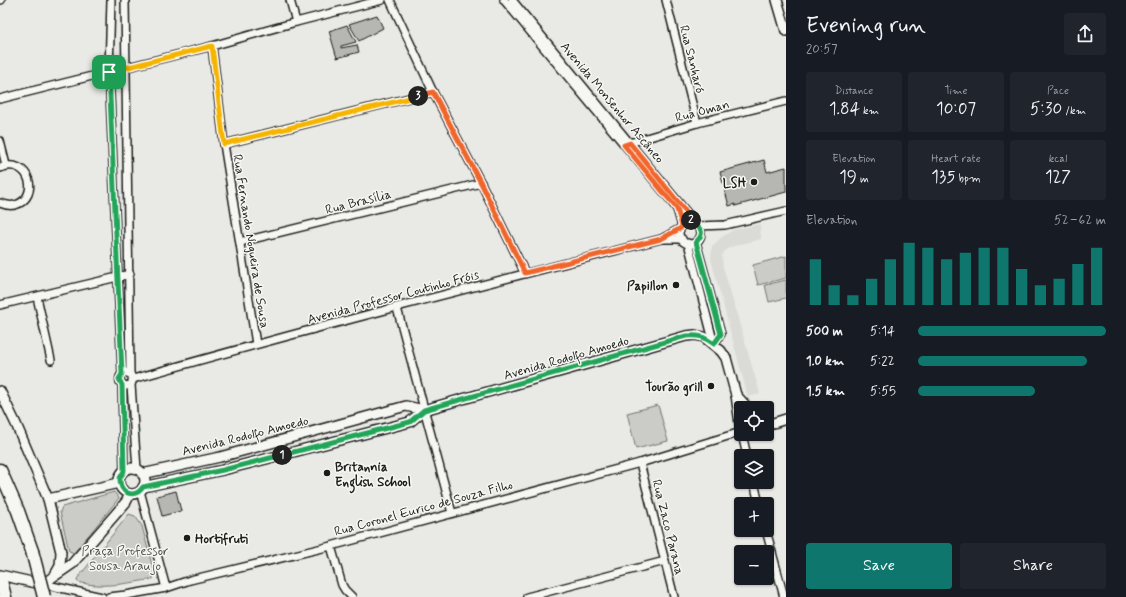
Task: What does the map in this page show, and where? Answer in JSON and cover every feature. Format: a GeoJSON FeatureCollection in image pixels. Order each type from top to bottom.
{"type":"FeatureCollection","features":[{"type":"Feature","properties":{"kind":"highway"},"geometry":{"type":"LineString","coordinates":[[0,470],[18,512],[32,551],[44,597]]}},
{"type":"Feature","properties":{"kind":"highway"},"geometry":{"type":"LineString","coordinates":[[0,576],[5,597]]}},
{"type":"Feature","properties":{"kind":"street"},"geometry":{"type":"LineString","coordinates":[[111,0],[109,72],[122,374],[119,379],[122,385],[124,471],[119,482],[123,490],[130,494]]}},
{"type":"Feature","properties":{"kind":"street"},"geometry":{"type":"LineString","coordinates":[[36,583],[49,580],[72,564],[126,502],[130,494],[141,489],[144,483],[139,472],[131,379],[125,0]]}},
{"type":"Feature","properties":{"kind":"street"},"geometry":{"type":"LineString","coordinates":[[290,0],[296,22]]}},
{"type":"Feature","properties":{"kind":"street"},"geometry":{"type":"LineString","coordinates":[[0,99],[212,46],[296,22],[382,0]]}},
{"type":"Feature","properties":{"kind":"street"},"geometry":{"type":"LineString","coordinates":[[390,0],[433,92],[481,183],[525,273]]}},
{"type":"Feature","properties":{"kind":"street","name":"Avenida Monsenhor Ascâneo"},"geometry":{"type":"LineString","coordinates":[[504,0],[695,224]]}},
{"type":"Feature","properties":{"kind":"street","name":"Avenida Monsenhor Ascâneo"},"geometry":{"type":"LineString","coordinates":[[512,0],[677,209],[681,227]]}},
{"type":"Feature","properties":{"kind":"street","name":"Rua Sanharó"},"geometry":{"type":"LineString","coordinates":[[666,0],[697,123]]}},
{"type":"Feature","properties":{"kind":"street"},"geometry":{"type":"LineString","coordinates":[[778,0],[786,32]]}},
{"type":"Feature","properties":{"kind":"street","name":"Rua Fernando Nogueira de Sousa"},"geometry":{"type":"LineString","coordinates":[[212,46],[224,144],[256,344]]}},
{"type":"Feature","properties":{"kind":"street"},"geometry":{"type":"LineString","coordinates":[[224,144],[433,92]]}},
{"type":"Feature","properties":{"kind":"street","name":"Rua Oman"},"geometry":{"type":"LineString","coordinates":[[627,144],[697,123],[786,101]]}},
{"type":"Feature","properties":{"kind":"street"},"geometry":{"type":"LineString","coordinates":[[0,140],[3,166],[14,165],[21,168],[30,180],[28,194],[24,200],[10,206],[0,202]]}},
{"type":"Feature","properties":{"kind":"street","name":"Rua Brasília"},"geometry":{"type":"LineString","coordinates":[[240,242],[481,183]]}},
{"type":"Feature","properties":{"kind":"street"},"geometry":{"type":"LineString","coordinates":[[737,401],[726,358],[721,350],[714,344],[685,241],[680,234],[681,227],[687,223],[725,225],[786,211]]}},
{"type":"Feature","properties":{"kind":"street"},"geometry":{"type":"LineString","coordinates":[[695,224],[700,229],[701,236],[696,242]]}},
{"type":"Feature","properties":{"kind":"street","name":"Avenida Professor Coutinho Fróis"},"geometry":{"type":"LineString","coordinates":[[131,379],[256,344],[525,273],[661,239],[681,227]]}},
{"type":"Feature","properties":{"kind":"street","name":"Avenida Professor Coutinho Fróis"},"geometry":{"type":"LineString","coordinates":[[661,239],[685,241]]}},
{"type":"Feature","properties":{"kind":"street"},"geometry":{"type":"LineString","coordinates":[[685,241],[696,242]]}},
{"type":"Feature","properties":{"kind":"street"},"geometry":{"type":"LineString","coordinates":[[696,242],[721,334],[714,344]]}},
{"type":"Feature","properties":{"kind":"street"},"geometry":{"type":"LineString","coordinates":[[0,306],[130,274]]}},
{"type":"Feature","properties":{"kind":"street"},"geometry":{"type":"LineString","coordinates":[[37,297],[51,360]]}},
{"type":"Feature","properties":{"kind":"street"},"geometry":{"type":"LineString","coordinates":[[397,308],[452,513]]}},
{"type":"Feature","properties":{"kind":"street","name":"Avenida Rodolfo Amoedo"},"geometry":{"type":"LineString","coordinates":[[141,489],[223,470],[410,422],[424,410],[686,336],[704,336],[714,344]]}},
{"type":"Feature","properties":{"kind":"street"},"geometry":{"type":"LineString","coordinates":[[122,374],[125,372],[131,379]]}},
{"type":"Feature","properties":{"kind":"street"},"geometry":{"type":"LineString","coordinates":[[122,385],[125,386],[131,379]]}},
{"type":"Feature","properties":{"kind":"street"},"geometry":{"type":"LineString","coordinates":[[0,392],[16,424],[48,498],[61,552],[60,566],[55,575]]}},
{"type":"Feature","properties":{"kind":"street"},"geometry":{"type":"LineString","coordinates":[[736,395],[742,401]]}},
{"type":"Feature","properties":{"kind":"street","name":"Avenida Rodolfo Amoedo"},"geometry":{"type":"LineString","coordinates":[[139,472],[220,457],[406,406],[424,410]]}},
{"type":"Feature","properties":{"kind":"street"},"geometry":{"type":"LineString","coordinates":[[774,423],[786,420]]}},
{"type":"Feature","properties":{"kind":"street","name":"Rua Coronel Eurico de Souza Filho"},"geometry":{"type":"LineString","coordinates":[[109,597],[166,588],[190,580],[331,546],[640,463],[734,434]]}},
{"type":"Feature","properties":{"kind":"street"},"geometry":{"type":"LineString","coordinates":[[220,457],[223,470]]}},
{"type":"Feature","properties":{"kind":"street","name":"Rua Zaco Parana"},"geometry":{"type":"LineString","coordinates":[[640,463],[674,597]]}},
{"type":"Feature","properties":{"kind":"street"},"geometry":{"type":"LineString","coordinates":[[124,471],[132,468],[139,472]]}},
{"type":"Feature","properties":{"kind":"street"},"geometry":{"type":"LineString","coordinates":[[48,498],[119,482]]}},
{"type":"Feature","properties":{"kind":"street"},"geometry":{"type":"LineString","coordinates":[[141,489],[166,588]]}},
{"type":"Feature","properties":{"kind":"street"},"geometry":{"type":"LineString","coordinates":[[768,537],[784,597]]}},
{"type":"Feature","properties":{"kind":"street"},"geometry":{"type":"LineString","coordinates":[[331,546],[342,585],[352,597]]}},
{"type":"Feature","properties":{"kind":"street"},"geometry":{"type":"LineString","coordinates":[[527,597],[665,561]]}},
{"type":"Feature","properties":{"kind":"street"},"geometry":{"type":"LineString","coordinates":[[0,576],[102,597]]}},
{"type":"Feature","properties":{"kind":"shaded area"},"geometry":{"type":"Polygon","coordinates":[[[760,224],[761,239],[730,247],[722,256],[723,267],[760,394],[748,397],[711,259],[712,246],[722,237],[733,230],[760,224]]]}},
{"type":"Feature","properties":{"kind":"green space"},"geometry":{"type":"Polygon","coordinates":[[[786,256],[786,278],[758,285],[753,265],[786,256]]]}},
{"type":"Feature","properties":{"kind":"green space"},"geometry":{"type":"Polygon","coordinates":[[[786,280],[786,298],[769,302],[765,285],[786,280]]]}},
{"type":"Feature","properties":{"kind":"green space"},"geometry":{"type":"Polygon","coordinates":[[[658,405],[668,441],[636,449],[627,413],[658,405]]]}},
{"type":"Feature","properties":{"kind":"green space"},"geometry":{"type":"Polygon","coordinates":[[[114,492],[119,498],[74,553],[69,551],[60,512],[62,507],[114,492]]]}},
{"type":"Feature","properties":{"kind":"green space","name":"Praça Professor Sousa Araujo"},"geometry":{"type":"Polygon","coordinates":[[[129,514],[135,516],[142,526],[154,573],[153,579],[125,584],[106,585],[78,582],[77,579],[129,514]]]}},
{"type":"Feature","properties":{"kind":"building"},"geometry":{"type":"Polygon","coordinates":[[[377,15],[383,28],[359,41],[349,24],[377,15]]]}},
{"type":"Feature","properties":{"kind":"building"},"geometry":{"type":"Polygon","coordinates":[[[347,25],[356,42],[341,46],[341,48],[357,45],[359,52],[337,58],[329,31],[347,25]]]}},
{"type":"Feature","properties":{"kind":"building","name":"LSH"},"geometry":{"type":"Polygon","coordinates":[[[764,160],[767,172],[786,167],[786,192],[735,206],[735,204],[729,206],[720,172],[764,160]]]}},
{"type":"Feature","properties":{"kind":"building"},"geometry":{"type":"Polygon","coordinates":[[[176,491],[181,511],[162,516],[157,496],[176,491]]]}},
{"type":"Feature","properties":{"kind":"place","name":"LSH"},"geometry":{"type":"Point","coordinates":[754,182]}},
{"type":"Feature","properties":{"kind":"place","name":"Papillon"},"geometry":{"type":"Point","coordinates":[676,285]}},
{"type":"Feature","properties":{"kind":"place","name":"Tourão grill"},"geometry":{"type":"Point","coordinates":[711,386]}},
{"type":"Feature","properties":{"kind":"place","name":"Britannia English School"},"geometry":{"type":"Point","coordinates":[327,473]}},
{"type":"Feature","properties":{"kind":"place","name":"Hortifruti"},"geometry":{"type":"Point","coordinates":[187,538]}},
{"type":"Feature","properties":{"kind":"route"},"geometry":{"type":"LineString","coordinates":[[212,46],[224,144],[433,92],[481,183],[525,273],[661,239],[681,228],[682,226],[677,209],[624,145],[630,143],[688,214],[692,222],[700,229],[701,236],[696,242],[721,334],[714,344],[704,336],[686,336],[424,410],[410,422],[223,470],[143,487],[142,490],[134,494],[130,494],[123,490],[119,482],[121,474],[124,471],[122,385],[119,379],[122,374],[109,72],[212,46]]}}]}
